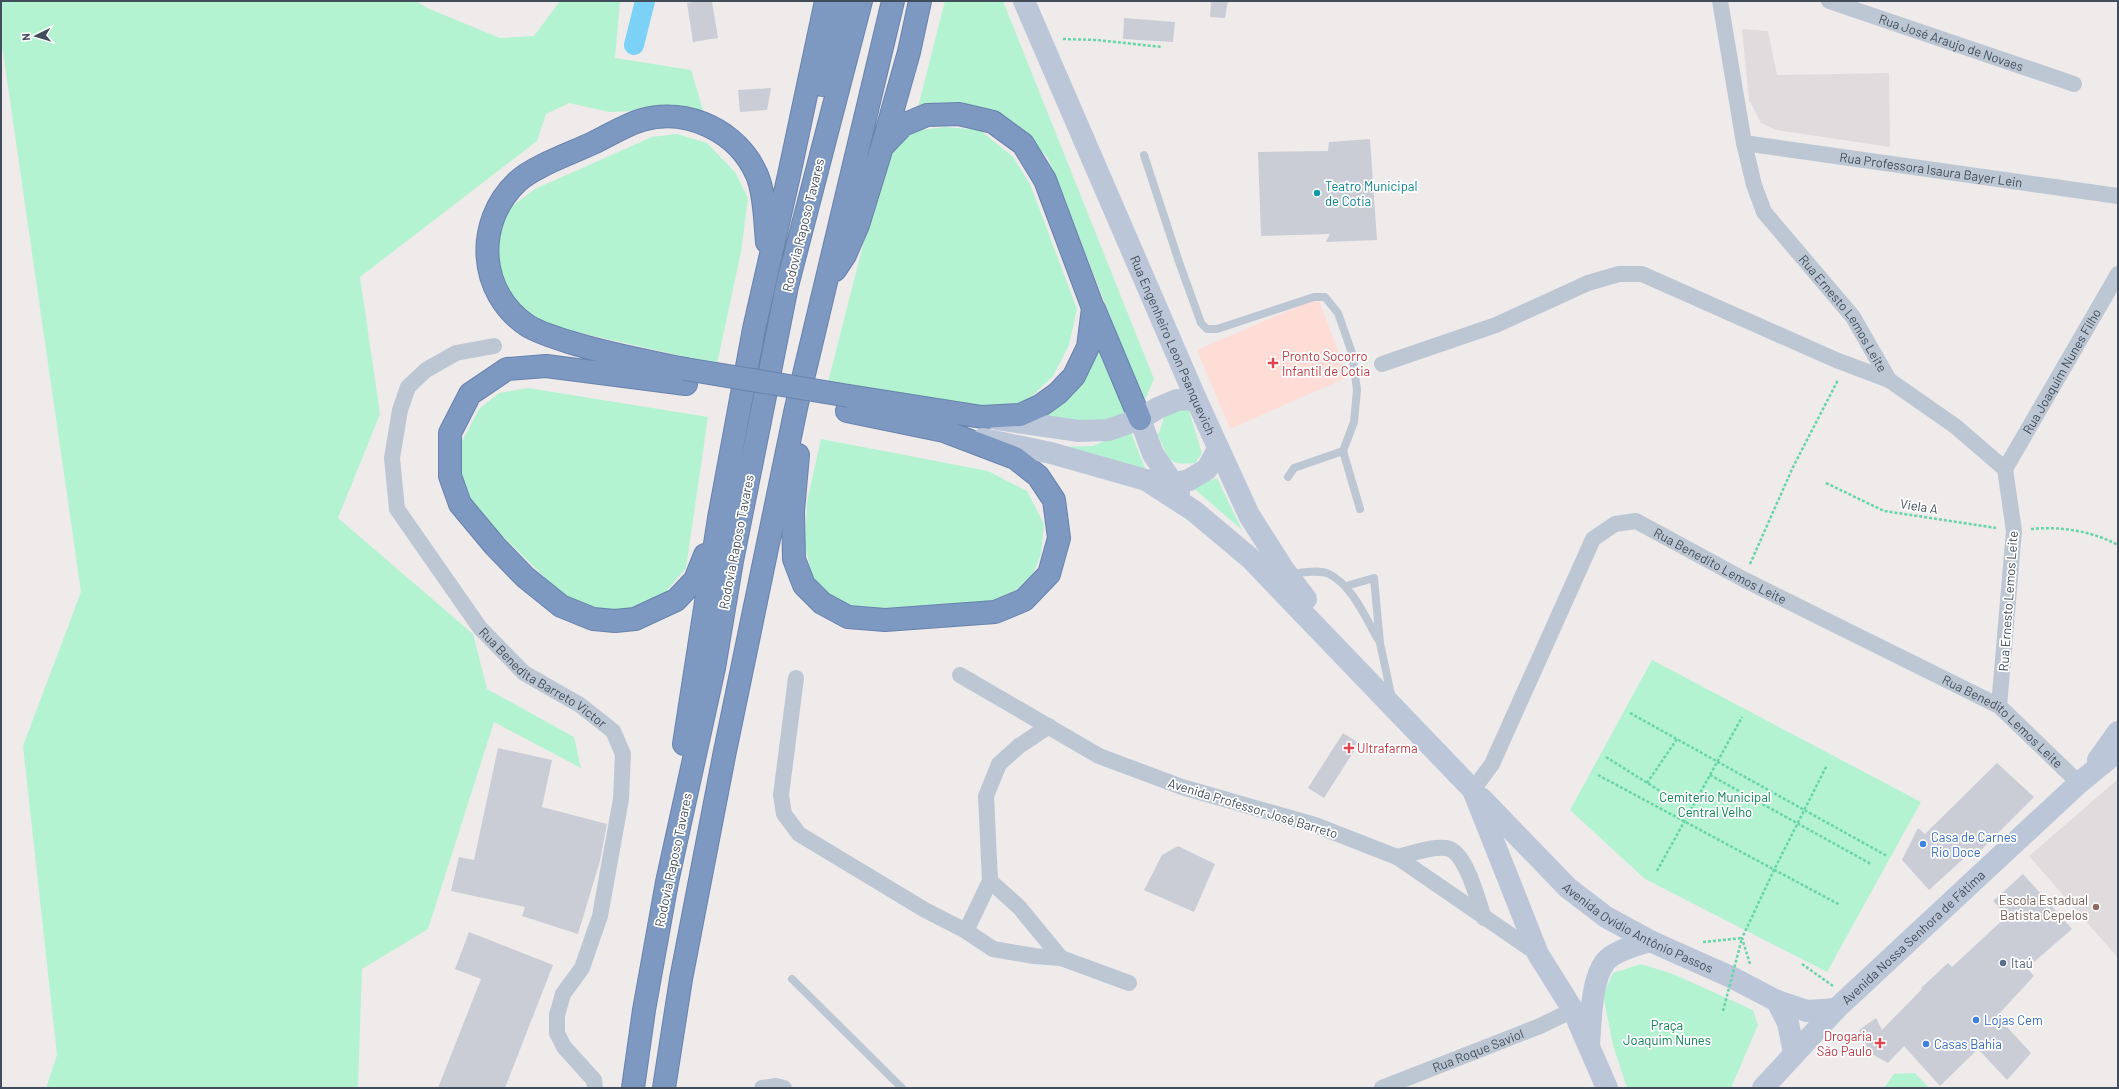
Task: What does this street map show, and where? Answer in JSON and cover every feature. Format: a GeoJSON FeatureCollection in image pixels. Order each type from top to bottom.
{"type":"FeatureCollection","features":[{"type":"Feature","properties":{"kind":"highway"},"geometry":{"type":"LineString","coordinates":[[790,175],[826,1]]}},
{"type":"Feature","properties":{"kind":"highway"},"geometry":{"type":"LineString","coordinates":[[790,175],[825,79],[844,1]]}},
{"type":"Feature","properties":{"kind":"highway","name":"Rodovia Raposo Tavares"},"geometry":{"type":"LineString","coordinates":[[633,1088],[644,1010],[667,882],[714,668],[732,561],[787,286],[861,1]]}},
{"type":"Feature","properties":{"kind":"highway"},"geometry":{"type":"LineString","coordinates":[[664,1088],[681,978],[722,764],[796,408],[893,1]]}},
{"type":"Feature","properties":{"kind":"highway"},"geometry":{"type":"LineString","coordinates":[[825,284],[845,256],[858,225],[909,52],[920,1]]}},
{"type":"Feature","properties":{"kind":"highway"},"geometry":{"type":"LineString","coordinates":[[882,147],[903,125],[928,115],[959,114],[993,122],[1023,144],[1045,180],[1093,308],[1140,419]]}},
{"type":"Feature","properties":{"kind":"highway"},"geometry":{"type":"LineString","coordinates":[[685,377],[554,337],[529,326],[511,311],[498,295],[490,273],[486,242],[491,220],[500,201],[518,181],[641,120],[667,116],[694,118],[722,133],[741,150],[757,175],[764,209],[769,262]]}},
{"type":"Feature","properties":{"kind":"highway","name":"Rodovia Raposo Tavares"},"geometry":{"type":"LineString","coordinates":[[719,518],[754,329],[790,175]]}},
{"type":"Feature","properties":{"kind":"highway"},"geometry":{"type":"LineString","coordinates":[[719,518],[695,580],[676,600],[635,618],[615,621],[592,619],[561,606],[525,577],[495,546],[460,504],[450,476],[450,433],[470,394],[507,369],[546,366],[685,377],[848,404],[982,417],[1020,415],[1040,406],[1058,393],[1074,376],[1088,347],[1093,308]]}},
{"type":"Feature","properties":{"kind":"highway"},"geometry":{"type":"LineString","coordinates":[[796,408],[798,438],[793,510],[794,559],[804,585],[817,599],[848,617],[885,620],[995,612],[1024,600],[1049,574],[1059,538],[1054,500],[1038,476],[1016,458],[944,431],[848,404]]}},
{"type":"Feature","properties":{"kind":"highway"},"geometry":{"type":"LineString","coordinates":[[667,882],[689,703],[719,518]]}},
{"type":"Feature","properties":{"kind":"highway"},"geometry":{"type":"LineString","coordinates":[[620,1088],[625,1058],[644,1010]]}},
{"type":"Feature","properties":{"kind":"main road","name":"Rua Engenheiro Leon Psanquevich"},"geometry":{"type":"LineString","coordinates":[[1024,1],[1196,399],[1249,516],[1287,574],[1358,669]]}},
{"type":"Feature","properties":{"kind":"main road"},"geometry":{"type":"LineString","coordinates":[[982,417],[1079,431],[1108,430],[1140,419],[1158,408],[1177,400],[1196,399]]}},
{"type":"Feature","properties":{"kind":"main road"},"geometry":{"type":"LineString","coordinates":[[1140,419],[1153,454],[1172,484],[1194,511]]}},
{"type":"Feature","properties":{"kind":"main road"},"geometry":{"type":"LineString","coordinates":[[944,431],[1051,453],[1146,480],[1172,484],[1190,480],[1207,469],[1218,449]]}},
{"type":"Feature","properties":{"kind":"main road"},"geometry":{"type":"LineString","coordinates":[[1146,480],[1194,511]]}},
{"type":"Feature","properties":{"kind":"main road","name":"Rua Engenheiro Leon Psanquevich"},"geometry":{"type":"LineString","coordinates":[[1194,511],[1250,558],[1473,790],[1538,954],[1573,1010],[1606,1088]]}},
{"type":"Feature","properties":{"kind":"main road","name":"Avenida Nossa Senhora de Fátima"},"geometry":{"type":"LineString","coordinates":[[1763,1088],[1836,1009],[2083,779],[2111,751],[2118,732]]}},
{"type":"Feature","properties":{"kind":"main road","name":"Avenida Ovídio Antônio Passos"},"geometry":{"type":"LineString","coordinates":[[1473,790],[1568,888],[1606,917],[1650,941],[1731,977],[1777,1000],[1807,1011],[1836,1009]]}},
{"type":"Feature","properties":{"kind":"main road"},"geometry":{"type":"LineString","coordinates":[[1588,1045],[1595,984],[1605,961],[1626,948],[1650,941]]}},
{"type":"Feature","properties":{"kind":"main road"},"geometry":{"type":"LineString","coordinates":[[1777,1000],[1788,1023],[1794,1053]]}},
{"type":"Feature","properties":{"kind":"street","name":"Rua Ernesto Lemos Leite"},"geometry":{"type":"LineString","coordinates":[[1720,1],[1744,143],[1754,185],[1764,212],[1853,317],[1889,380],[1955,426],[2005,469],[2014,530],[1999,706]]}},
{"type":"Feature","properties":{"kind":"street","name":"Rua José Araujo de Novaes"},"geometry":{"type":"LineString","coordinates":[[1829,1],[2074,84]]}},
{"type":"Feature","properties":{"kind":"street","name":"Rua Professora Isaura Bayer Lein"},"geometry":{"type":"LineString","coordinates":[[1744,143],[2118,196]]}},
{"type":"Feature","properties":{"kind":"street"},"geometry":{"type":"LineString","coordinates":[[1382,364],[1496,325],[1588,283],[1619,274],[1642,274],[1846,364],[1889,380]]}},
{"type":"Feature","properties":{"kind":"street","name":"Rua Joaquim Nunes Filho"},"geometry":{"type":"LineString","coordinates":[[2005,469],[2118,274]]}},
{"type":"Feature","properties":{"kind":"street","name":"Rua Benedita Barreto Victor"},"geometry":{"type":"LineString","coordinates":[[494,346],[456,353],[426,370],[408,387],[400,410],[392,458],[397,509],[480,628],[524,673],[580,704],[613,731],[622,754],[621,799],[600,916],[582,968],[563,994],[557,1015],[557,1033],[564,1047],[594,1080],[596,1088]]}},
{"type":"Feature","properties":{"kind":"street","name":"Rua Benedito Lemos Leite"},"geometry":{"type":"LineString","coordinates":[[1473,790],[1492,764],[1593,539],[1615,524],[1636,521],[1743,579],[1999,706],[2083,779]]}},
{"type":"Feature","properties":{"kind":"street","name":"Avenida Professor José Barreto"},"geometry":{"type":"LineString","coordinates":[[960,674],[1100,756],[1175,784],[1315,825],[1398,857],[1538,954]]}},
{"type":"Feature","properties":{"kind":"street"},"geometry":{"type":"LineString","coordinates":[[796,678],[781,795],[784,814],[799,834],[926,910],[966,931],[993,949],[1034,956],[1061,958],[1129,983]]}},
{"type":"Feature","properties":{"kind":"street"},"geometry":{"type":"LineString","coordinates":[[966,931],[990,881],[986,796],[999,764],[1019,746],[1049,726]]}},
{"type":"Feature","properties":{"kind":"street"},"geometry":{"type":"LineString","coordinates":[[1398,857],[1438,848],[1447,848],[1456,852],[1463,861],[1484,918]]}},
{"type":"Feature","properties":{"kind":"street"},"geometry":{"type":"LineString","coordinates":[[990,881],[1019,906],[1061,958]]}},
{"type":"Feature","properties":{"kind":"street","name":"Rua Roque Saviol"},"geometry":{"type":"LineString","coordinates":[[1382,1088],[1540,1026],[1573,1010]]}},
{"type":"Feature","properties":{"kind":"street"},"geometry":{"type":"LineString","coordinates":[[762,1088],[776,1086],[784,1088]]}},
{"type":"Feature","properties":{"kind":"lane"},"geometry":{"type":"LineString","coordinates":[[1144,155],[1179,262],[1202,323],[1207,329],[1217,329],[1314,296],[1325,297],[1338,313],[1352,353],[1358,390],[1354,422],[1343,451],[1360,509]]}},
{"type":"Feature","properties":{"kind":"lane"},"geometry":{"type":"LineString","coordinates":[[1288,477],[1294,468],[1343,451]]}},
{"type":"Feature","properties":{"kind":"lane"},"geometry":{"type":"LineString","coordinates":[[1287,574],[1313,572],[1328,574],[1346,586],[1380,643]]}},
{"type":"Feature","properties":{"kind":"lane"},"geometry":{"type":"LineString","coordinates":[[1346,586],[1374,578],[1380,643],[1394,708]]}},
{"type":"Feature","properties":{"kind":"lane"},"geometry":{"type":"LineString","coordinates":[[792,979],[902,1088]]}},
{"type":"Feature","properties":{"kind":"path"},"geometry":{"type":"LineString","coordinates":[[1060,39],[1097,40],[1162,47]]}},
{"type":"Feature","properties":{"kind":"path"},"geometry":{"type":"LineString","coordinates":[[1743,579],[1794,467],[1846,364]]}},
{"type":"Feature","properties":{"kind":"path","name":"Viela A"},"geometry":{"type":"LineString","coordinates":[[1826,482],[1884,511],[2014,530],[2051,527],[2104,537],[2118,545]]}},
{"type":"Feature","properties":{"kind":"path"},"geometry":{"type":"LineString","coordinates":[[1630,713],[1887,856]]}},
{"type":"Feature","properties":{"kind":"path"},"geometry":{"type":"LineString","coordinates":[[1657,871],[1742,717]]}},
{"type":"Feature","properties":{"kind":"path"},"geometry":{"type":"LineString","coordinates":[[1647,783],[1677,739]]}},
{"type":"Feature","properties":{"kind":"path"},"geometry":{"type":"LineString","coordinates":[[1606,757],[1679,803]]}},
{"type":"Feature","properties":{"kind":"path"},"geometry":{"type":"LineString","coordinates":[[1723,1011],[1742,938],[1774,870],[1827,765]]}},
{"type":"Feature","properties":{"kind":"path"},"geometry":{"type":"LineString","coordinates":[[1598,775],[1840,906]]}},
{"type":"Feature","properties":{"kind":"path"},"geometry":{"type":"LineString","coordinates":[[1710,775],[1871,864]]}},
{"type":"Feature","properties":{"kind":"path"},"geometry":{"type":"LineString","coordinates":[[1802,964],[1834,987]]}},
{"type":"Feature","properties":{"kind":"shaded area"},"geometry":{"type":"Polygon","coordinates":[[[1742,29],[1768,31],[1777,75],[1889,73],[1890,147],[1776,130],[1761,123],[1749,100],[1742,29]]]}},
{"type":"Feature","properties":{"kind":"shaded area","name":"Pronto Socorro Infantil de Cotia"},"geometry":{"type":"Polygon","coordinates":[[[1318,298],[1348,377],[1230,429],[1197,350],[1318,298]]]}},
{"type":"Feature","properties":{"kind":"shaded area","name":"Escola Estadual Batista Cepelos"},"geometry":{"type":"Polygon","coordinates":[[[2118,779],[2118,958],[2029,856],[2118,779]]]}},
{"type":"Feature","properties":{"kind":"green space"},"geometry":{"type":"Polygon","coordinates":[[[1,1],[416,1],[427,8],[500,38],[534,36],[560,1],[620,1],[615,58],[691,70],[704,113],[658,110],[609,112],[569,103],[546,114],[537,141],[360,277],[380,414],[338,518],[473,634],[487,689],[574,737],[581,768],[494,722],[428,929],[362,969],[358,1088],[46,1088],[57,1055],[23,746],[81,592],[1,38],[1,1]]]}},
{"type":"Feature","properties":{"kind":"green space"},"geometry":{"type":"Polygon","coordinates":[[[945,1],[1003,1],[1154,379],[1144,402],[1048,158],[1018,127],[962,102],[918,107],[945,1]]]}},
{"type":"Feature","properties":{"kind":"green space"},"geometry":{"type":"Polygon","coordinates":[[[945,127],[980,130],[1013,157],[1030,184],[1077,309],[1069,345],[1053,376],[1027,401],[1011,407],[981,408],[828,382],[888,147],[914,131],[945,127]]]}},
{"type":"Feature","properties":{"kind":"green space"},"geometry":{"type":"Polygon","coordinates":[[[677,134],[707,143],[735,172],[748,198],[741,252],[717,364],[528,321],[509,304],[493,254],[507,210],[535,189],[652,137],[677,134]]]}},
{"type":"Feature","properties":{"kind":"green space"},"geometry":{"type":"Polygon","coordinates":[[[1098,339],[1127,411],[1114,421],[1087,424],[1025,418],[1098,339]]]}},
{"type":"Feature","properties":{"kind":"green space"},"geometry":{"type":"Polygon","coordinates":[[[528,388],[708,417],[686,568],[662,596],[640,606],[606,614],[572,604],[475,509],[459,479],[459,447],[479,409],[499,393],[528,388]]]}},
{"type":"Feature","properties":{"kind":"green space"},"geometry":{"type":"Polygon","coordinates":[[[1174,407],[1188,408],[1202,453],[1195,463],[1186,464],[1173,462],[1167,455],[1158,435],[1165,415],[1174,407]]]}},
{"type":"Feature","properties":{"kind":"green space"},"geometry":{"type":"Polygon","coordinates":[[[1130,430],[1147,473],[1059,447],[1093,446],[1130,430]]]}},
{"type":"Feature","properties":{"kind":"green space"},"geometry":{"type":"Polygon","coordinates":[[[821,439],[988,471],[1027,491],[1044,524],[1041,554],[1033,574],[1015,591],[990,603],[853,610],[830,599],[813,579],[805,546],[807,502],[821,439]]]}},
{"type":"Feature","properties":{"kind":"green space"},"geometry":{"type":"Polygon","coordinates":[[[1217,478],[1242,530],[1191,486],[1217,478]]]}},
{"type":"Feature","properties":{"kind":"green space","name":"Cemiterio Municipal Central Velho"},"geometry":{"type":"Polygon","coordinates":[[[1652,660],[1921,802],[1827,972],[1645,879],[1570,810],[1652,660]]]}},
{"type":"Feature","properties":{"kind":"green space","name":"Praça Joaquim Nunes"},"geometry":{"type":"Polygon","coordinates":[[[1641,964],[1673,974],[1753,1010],[1758,1025],[1731,1088],[1627,1088],[1613,1045],[1603,995],[1613,973],[1641,964]]]}},
{"type":"Feature","properties":{"kind":"green space"},"geometry":{"type":"Polygon","coordinates":[[[1915,1073],[1929,1088],[1884,1088],[1894,1074],[1915,1073]]]}},
{"type":"Feature","properties":{"kind":"building"},"geometry":{"type":"Polygon","coordinates":[[[712,1],[718,38],[693,42],[687,3],[712,1]]]}},
{"type":"Feature","properties":{"kind":"building"},"geometry":{"type":"Polygon","coordinates":[[[1211,1],[1228,1],[1225,18],[1210,17],[1211,1]]]}},
{"type":"Feature","properties":{"kind":"building"},"geometry":{"type":"Polygon","coordinates":[[[1124,18],[1175,22],[1173,42],[1123,39],[1124,18]]]}},
{"type":"Feature","properties":{"kind":"building"},"geometry":{"type":"Polygon","coordinates":[[[771,88],[767,110],[740,112],[738,90],[771,88]]]}},
{"type":"Feature","properties":{"kind":"building","name":"Teatro Municipal de Cotia"},"geometry":{"type":"Polygon","coordinates":[[[1370,139],[1377,240],[1326,242],[1330,234],[1261,236],[1258,152],[1328,151],[1329,142],[1370,139]]]}},
{"type":"Feature","properties":{"kind":"building"},"geometry":{"type":"Polygon","coordinates":[[[1343,733],[1359,743],[1324,798],[1308,788],[1343,733]]]}},
{"type":"Feature","properties":{"kind":"building"},"geometry":{"type":"Polygon","coordinates":[[[498,748],[552,760],[542,807],[607,824],[600,861],[578,934],[522,916],[525,907],[451,891],[459,857],[474,860],[498,748]]]}},
{"type":"Feature","properties":{"kind":"building"},"geometry":{"type":"Polygon","coordinates":[[[1997,763],[2034,797],[1976,855],[1972,851],[1929,890],[1902,860],[1918,828],[1925,834],[1997,763]]]}},
{"type":"Feature","properties":{"kind":"building"},"geometry":{"type":"Polygon","coordinates":[[[1178,846],[1215,864],[1194,912],[1144,890],[1162,855],[1178,846]]]}},
{"type":"Feature","properties":{"kind":"building"},"geometry":{"type":"Polygon","coordinates":[[[2023,874],[2072,929],[2027,968],[2034,976],[1997,1016],[2031,1053],[2007,1080],[1978,1049],[1940,1086],[1904,1046],[1888,1063],[1870,1053],[1859,1030],[1876,1018],[1882,1030],[1922,989],[1921,988],[1948,963],[1952,967],[2007,916],[1993,901],[2023,874]]]}},
{"type":"Feature","properties":{"kind":"building"},"geometry":{"type":"Polygon","coordinates":[[[469,932],[553,965],[505,1088],[438,1088],[481,979],[455,969],[469,932]]]}},
{"type":"Feature","properties":{"kind":"waterway"},"geometry":{"type":"LineString","coordinates":[[634,45],[645,1]]}},
{"type":"Feature","properties":{"kind":"place","name":"Teatro Municipal de Cotia"},"geometry":{"type":"Point","coordinates":[1317,193]}},
{"type":"Feature","properties":{"kind":"place","name":"Pronto Socorro Infantil de Cotia"},"geometry":{"type":"Point","coordinates":[1273,363]}},
{"type":"Feature","properties":{"kind":"place","name":"Ultrafarma"},"geometry":{"type":"Point","coordinates":[1349,748]}},
{"type":"Feature","properties":{"kind":"place","name":"Casa de Carnes Rio Doce"},"geometry":{"type":"Point","coordinates":[1923,844]}},
{"type":"Feature","properties":{"kind":"place","name":"Escola Estadual Batista Cepelos"},"geometry":{"type":"Point","coordinates":[2096,907]}},
{"type":"Feature","properties":{"kind":"place","name":"Itaú"},"geometry":{"type":"Point","coordinates":[2003,963]}},
{"type":"Feature","properties":{"kind":"place","name":"Lojas Cem"},"geometry":{"type":"Point","coordinates":[1976,1020]}},
{"type":"Feature","properties":{"kind":"place","name":"Drogaria São Paulo"},"geometry":{"type":"Point","coordinates":[1880,1043]}},
{"type":"Feature","properties":{"kind":"place","name":"Casas Bahia"},"geometry":{"type":"Point","coordinates":[1926,1044]}}]}
